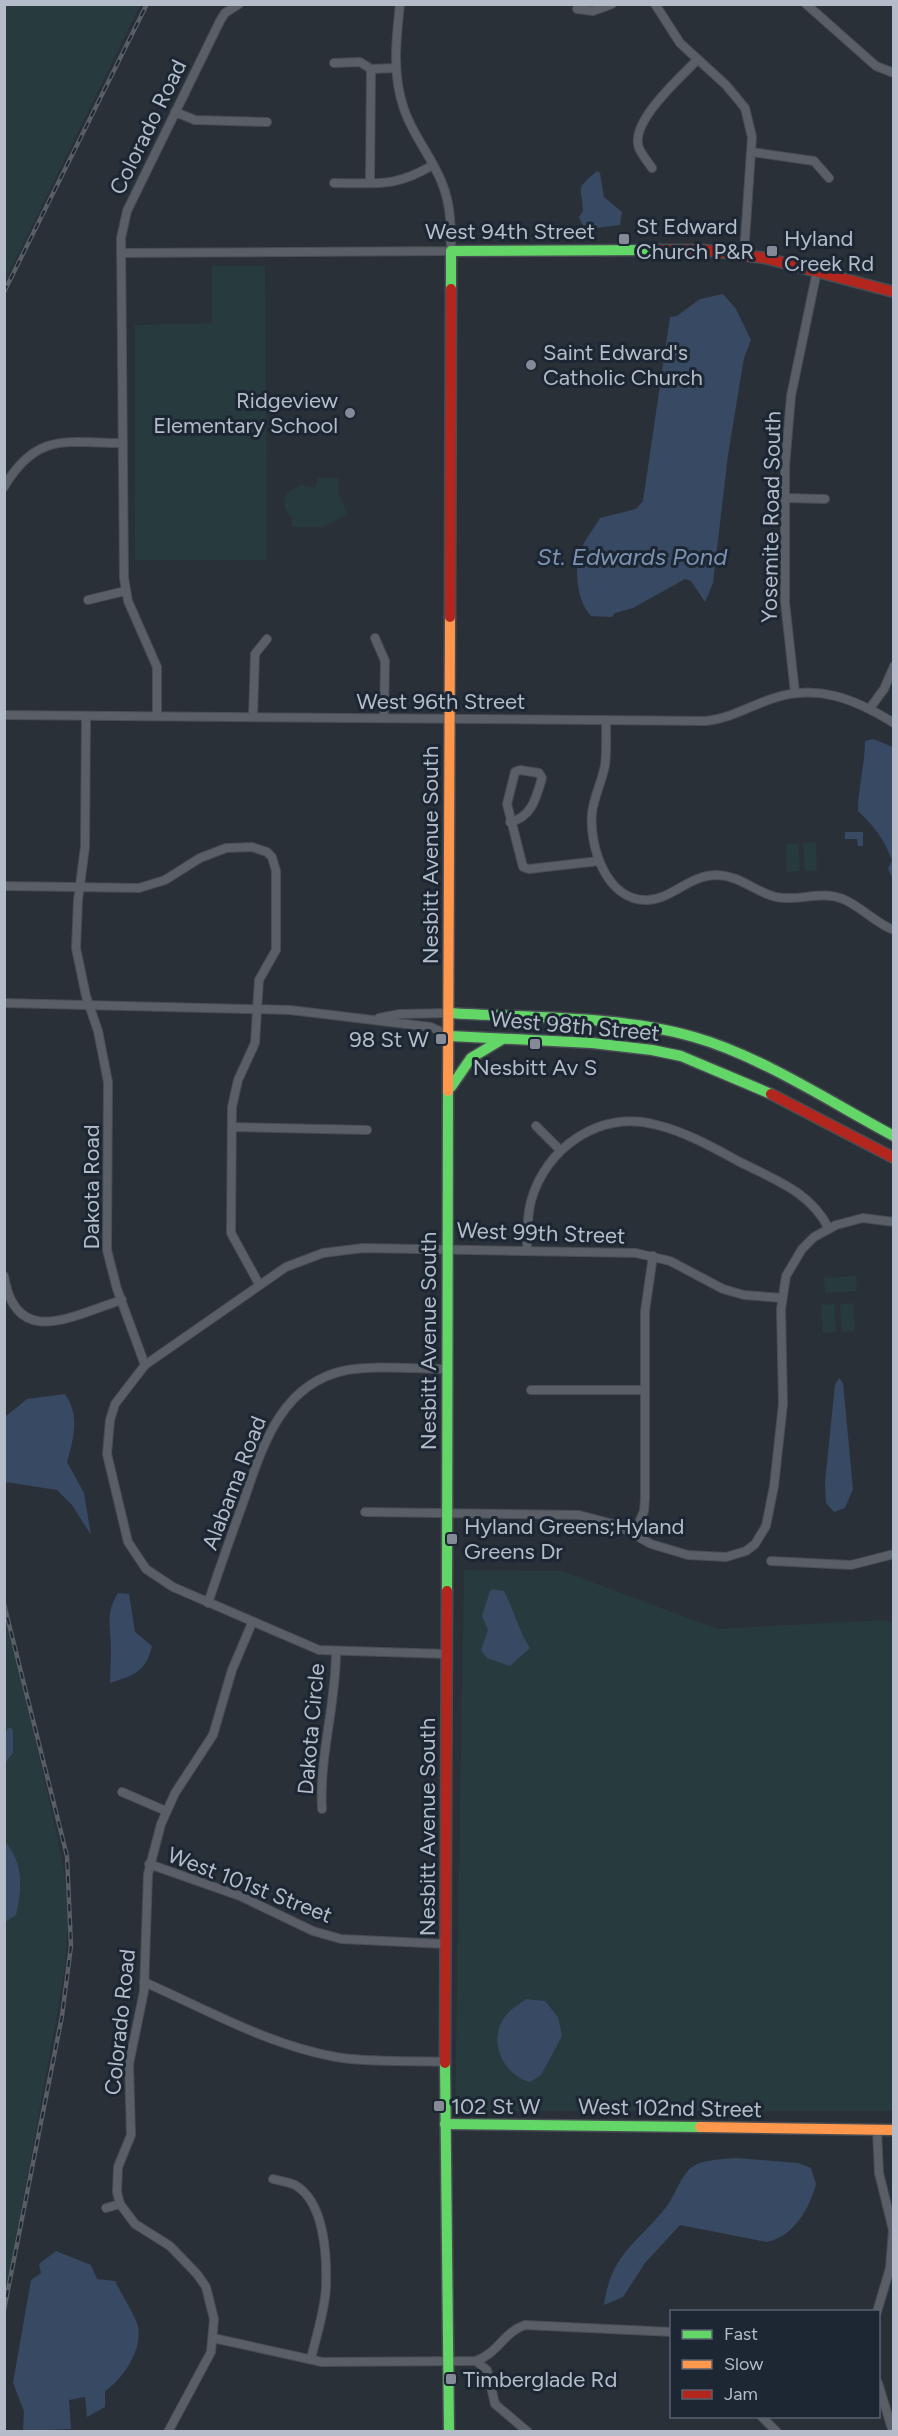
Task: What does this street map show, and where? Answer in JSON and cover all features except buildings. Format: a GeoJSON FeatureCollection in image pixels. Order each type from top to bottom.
{"type":"FeatureCollection","features":[{"type":"Feature","properties":{"kind":"street","name":"Colorado Road"},"geometry":{"type":"LineString","coordinates":[[125,591],[121,238],[127,211],[220,21],[225,13],[239,4]]}},
{"type":"Feature","properties":{"kind":"street"},"geometry":{"type":"LineString","coordinates":[[400,4],[396,68],[404,110],[433,165],[447,200],[451,218],[451,251]]}},
{"type":"Feature","properties":{"kind":"street"},"geometry":{"type":"LineString","coordinates":[[577,9],[593,11],[612,4]]}},
{"type":"Feature","properties":{"kind":"street"},"geometry":{"type":"LineString","coordinates":[[655,4],[680,43],[732,90],[745,108],[752,137],[752,152],[744,254]]}},
{"type":"Feature","properties":{"kind":"street"},"geometry":{"type":"LineString","coordinates":[[806,4],[876,66],[894,73]]}},
{"type":"Feature","properties":{"kind":"street"},"geometry":{"type":"LineString","coordinates":[[652,168],[638,146],[640,128],[649,113],[697,60]]}},
{"type":"Feature","properties":{"kind":"street"},"geometry":{"type":"LineString","coordinates":[[334,63],[360,62],[371,69],[396,68]]}},
{"type":"Feature","properties":{"kind":"street"},"geometry":{"type":"LineString","coordinates":[[370,183],[371,69]]}},
{"type":"Feature","properties":{"kind":"street"},"geometry":{"type":"LineString","coordinates":[[175,112],[195,120],[267,122]]}},
{"type":"Feature","properties":{"kind":"street"},"geometry":{"type":"LineString","coordinates":[[752,152],[814,161],[830,178]]}},
{"type":"Feature","properties":{"kind":"street"},"geometry":{"type":"LineString","coordinates":[[334,183],[403,181],[433,165]]}},
{"type":"Feature","properties":{"kind":"street","name":"West 94th Street"},"geometry":{"type":"LineString","coordinates":[[121,253],[672,250],[744,254],[894,292]]}},
{"type":"Feature","properties":{"kind":"street","name":"Nesbitt Avenue South"},"geometry":{"type":"LineString","coordinates":[[448,2432],[452,2360],[445,2124],[451,251]]}},
{"type":"Feature","properties":{"kind":"street","name":"Yosemite Road South"},"geometry":{"type":"LineString","coordinates":[[795,693],[785,603],[785,498],[791,396],[817,271]]}},
{"type":"Feature","properties":{"kind":"street"},"geometry":{"type":"LineString","coordinates":[[4,487],[24,461],[40,447],[60,442],[123,443]]}},
{"type":"Feature","properties":{"kind":"street"},"geometry":{"type":"LineString","coordinates":[[785,498],[825,499]]}},
{"type":"Feature","properties":{"kind":"street"},"geometry":{"type":"LineString","coordinates":[[88,600],[125,591],[157,667],[157,716]]}},
{"type":"Feature","properties":{"kind":"street"},"geometry":{"type":"LineString","coordinates":[[375,638],[385,661],[384,718]]}},
{"type":"Feature","properties":{"kind":"street"},"geometry":{"type":"LineString","coordinates":[[253,717],[255,654],[267,639]]}},
{"type":"Feature","properties":{"kind":"street"},"geometry":{"type":"LineString","coordinates":[[870,708],[884,689],[894,666]]}},
{"type":"Feature","properties":{"kind":"street","name":"West 96th Street"},"geometry":{"type":"LineString","coordinates":[[4,715],[722,719],[771,699],[795,693],[830,693],[870,708],[894,723]]}},
{"type":"Feature","properties":{"kind":"street","name":"Dakota Road"},"geometry":{"type":"LineString","coordinates":[[86,716],[85,847],[76,948],[79,972],[98,1031],[108,1082],[107,1250],[145,1365]]}},
{"type":"Feature","properties":{"kind":"street"},"geometry":{"type":"LineString","coordinates":[[606,720],[606,763],[592,814],[592,831],[599,861],[612,884],[625,895],[636,899],[658,899],[689,881],[702,877],[729,876],[746,881],[776,897],[788,899],[814,895],[841,898],[894,930]]}},
{"type":"Feature","properties":{"kind":"street"},"geometry":{"type":"LineString","coordinates":[[510,822],[520,820],[534,804],[542,778],[539,773],[520,770],[515,772],[507,804],[510,822],[523,867],[529,869],[599,861]]}},
{"type":"Feature","properties":{"kind":"street"},"geometry":{"type":"LineString","coordinates":[[4,886],[133,888],[153,885],[213,852],[240,847],[252,847],[267,852],[276,864],[276,950],[259,980],[255,1043],[233,1093],[231,1233],[259,1284]]}},
{"type":"Feature","properties":{"kind":"street","name":"West 98th Street"},"geometry":{"type":"LineString","coordinates":[[4,1003],[257,1009],[376,1019],[399,1025],[430,1027],[450,1036],[621,1046],[681,1056],[751,1084],[894,1158]]}},
{"type":"Feature","properties":{"kind":"street","name":"West 98th Street"},"geometry":{"type":"LineString","coordinates":[[376,1019],[400,1014],[449,1014],[642,1025],[695,1036],[745,1056],[894,1136]]}},
{"type":"Feature","properties":{"kind":"street"},"geometry":{"type":"LineString","coordinates":[[449,1090],[462,1066],[475,1052],[504,1039]]}},
{"type":"Feature","properties":{"kind":"street"},"geometry":{"type":"LineString","coordinates":[[527,1251],[531,1200],[544,1171],[560,1150],[584,1133],[601,1126],[629,1122],[657,1124],[709,1146],[805,1196],[822,1215],[829,1229]]}},
{"type":"Feature","properties":{"kind":"street"},"geometry":{"type":"LineString","coordinates":[[232,1126],[367,1130]]}},
{"type":"Feature","properties":{"kind":"street"},"geometry":{"type":"LineString","coordinates":[[536,1126],[560,1150]]}},
{"type":"Feature","properties":{"kind":"street"},"geometry":{"type":"LineString","coordinates":[[365,1512],[579,1515],[598,1518],[669,1551],[688,1555],[726,1557],[746,1551],[762,1536],[766,1526],[780,1445],[783,1404],[782,1298],[786,1276],[793,1261],[814,1237],[829,1229],[849,1220],[863,1218],[894,1222]]}},
{"type":"Feature","properties":{"kind":"street","name":"West 99th Street"},"geometry":{"type":"LineString","coordinates":[[145,1365],[259,1284],[304,1258],[342,1248],[618,1252],[653,1256],[670,1261],[723,1289],[744,1295],[782,1298]]}},
{"type":"Feature","properties":{"kind":"street"},"geometry":{"type":"LineString","coordinates":[[634,1534],[644,1511],[645,1498],[646,1292],[653,1256]]}},
{"type":"Feature","properties":{"kind":"street"},"geometry":{"type":"LineString","coordinates":[[4,1276],[8,1295],[13,1305],[21,1313],[40,1323],[62,1320],[122,1300]]}},
{"type":"Feature","properties":{"kind":"street"},"geometry":{"type":"LineString","coordinates":[[145,1365],[115,1404],[107,1437],[110,1471],[123,1526],[136,1556],[146,1569],[173,1587],[305,1646],[336,1652],[447,1654]]}},
{"type":"Feature","properties":{"kind":"street","name":"Alabama Road"},"geometry":{"type":"LineString","coordinates":[[208,1603],[264,1443],[285,1407],[300,1392],[314,1383],[346,1371],[448,1369]]}},
{"type":"Feature","properties":{"kind":"street"},"geometry":{"type":"LineString","coordinates":[[531,1389],[645,1389]]}},
{"type":"Feature","properties":{"kind":"street"},"geometry":{"type":"LineString","coordinates":[[771,1561],[851,1565],[894,1554]]}},
{"type":"Feature","properties":{"kind":"street","name":"Colorado Road"},"geometry":{"type":"LineString","coordinates":[[120,2204],[116,2179],[131,2135],[129,2064],[144,1982],[149,1864],[166,1811],[213,1735],[232,1670],[252,1623]]}},
{"type":"Feature","properties":{"kind":"street","name":"Dakota Circle"},"geometry":{"type":"LineString","coordinates":[[322,1809],[322,1767],[334,1692],[336,1652]]}},
{"type":"Feature","properties":{"kind":"street"},"geometry":{"type":"LineString","coordinates":[[122,1792],[166,1811]]}},
{"type":"Feature","properties":{"kind":"street","name":"West 101st Street"},"geometry":{"type":"LineString","coordinates":[[149,1864],[240,1896],[313,1931],[341,1939],[446,1944]]}},
{"type":"Feature","properties":{"kind":"street"},"geometry":{"type":"LineString","coordinates":[[144,1982],[272,2040],[317,2053],[339,2058],[446,2062]]}},
{"type":"Feature","properties":{"kind":"street","name":"West 102nd Street"},"geometry":{"type":"LineString","coordinates":[[445,2124],[894,2130]]}},
{"type":"Feature","properties":{"kind":"street"},"geometry":{"type":"LineString","coordinates":[[877,2130],[879,2173],[893,2230],[890,2268],[879,2310]]}},
{"type":"Feature","properties":{"kind":"street"},"geometry":{"type":"LineString","coordinates":[[273,2179],[293,2184],[302,2190],[318,2216],[324,2253],[326,2289],[311,2359]]}},
{"type":"Feature","properties":{"kind":"street"},"geometry":{"type":"LineString","coordinates":[[106,2208],[120,2204],[135,2224],[170,2246],[196,2274],[211,2303],[213,2338],[204,2367],[168,2432]]}},
{"type":"Feature","properties":{"kind":"street"},"geometry":{"type":"LineString","coordinates":[[213,2338],[311,2359],[337,2362],[476,2361],[492,2354],[509,2333],[525,2325],[670,2332]]}},
{"type":"Feature","properties":{"kind":"street"},"geometry":{"type":"LineString","coordinates":[[476,2361],[487,2370],[495,2404],[528,2432]]}},
{"type":"Feature","properties":{"kind":"street"},"geometry":{"type":"LineString","coordinates":[[880,2386],[893,2432]]}},
{"type":"Feature","properties":{"kind":"street"},"geometry":{"type":"LineString","coordinates":[[763,2418],[777,2432]]}},
{"type":"Feature","properties":{"kind":"green space"},"geometry":{"type":"Polygon","coordinates":[[[4,5],[140,5],[5,281],[4,281],[4,5]]]}},
{"type":"Feature","properties":{"kind":"green space"},"geometry":{"type":"Polygon","coordinates":[[[212,266],[265,266],[267,560],[135,560],[135,325],[212,323],[212,266]]]}},
{"type":"Feature","properties":{"kind":"green space"},"geometry":{"type":"Polygon","coordinates":[[[318,478],[339,478],[338,492],[348,514],[323,527],[292,527],[292,518],[286,508],[285,494],[300,485],[315,488],[318,478]]]}},
{"type":"Feature","properties":{"kind":"green space"},"geometry":{"type":"Polygon","coordinates":[[[816,842],[817,870],[805,871],[803,843],[816,842]]]}},
{"type":"Feature","properties":{"kind":"green space"},"geometry":{"type":"Polygon","coordinates":[[[798,843],[800,871],[787,872],[786,844],[798,843]]]}},
{"type":"Feature","properties":{"kind":"green space"},"geometry":{"type":"Polygon","coordinates":[[[856,1276],[857,1291],[825,1293],[824,1278],[856,1276]]]}},
{"type":"Feature","properties":{"kind":"green space"},"geometry":{"type":"Polygon","coordinates":[[[853,1303],[855,1331],[842,1332],[840,1304],[853,1303]]]}},
{"type":"Feature","properties":{"kind":"green space"},"geometry":{"type":"Polygon","coordinates":[[[834,1304],[836,1332],[823,1333],[821,1305],[834,1304]]]}},
{"type":"Feature","properties":{"kind":"green space"},"geometry":{"type":"Polygon","coordinates":[[[464,1570],[562,1571],[717,1629],[884,1620],[893,1623],[893,2111],[455,2111],[464,1570]]]}},
{"type":"Feature","properties":{"kind":"green space"},"geometry":{"type":"Polygon","coordinates":[[[5,1611],[56,1830],[65,1877],[68,1921],[65,1967],[5,2296],[5,1611]]]}},
{"type":"Feature","properties":{"kind":"water"},"geometry":{"type":"Polygon","coordinates":[[[597,171],[600,173],[604,197],[622,212],[620,225],[596,228],[583,226],[579,217],[583,211],[582,185],[597,171]]]}},
{"type":"Feature","properties":{"kind":"water","name":"St. Edwards Pond"},"geometry":{"type":"Polygon","coordinates":[[[723,294],[736,309],[751,340],[744,358],[728,455],[713,583],[705,602],[691,581],[685,579],[633,608],[615,613],[612,617],[591,616],[580,594],[577,576],[578,559],[584,543],[600,518],[636,509],[643,501],[670,317],[677,316],[700,299],[723,294]]]}},
{"type":"Feature","properties":{"kind":"water"},"geometry":{"type":"Polygon","coordinates":[[[873,739],[893,747],[893,879],[888,869],[892,860],[886,846],[874,828],[858,811],[865,741],[873,739]]]}},
{"type":"Feature","properties":{"kind":"water"},"geometry":{"type":"Polygon","coordinates":[[[845,832],[863,832],[863,846],[858,846],[857,839],[845,839],[845,832]]]}},
{"type":"Feature","properties":{"kind":"water"},"geometry":{"type":"Polygon","coordinates":[[[839,1378],[843,1383],[853,1489],[845,1508],[834,1512],[826,1503],[825,1482],[835,1385],[839,1378]]]}},
{"type":"Feature","properties":{"kind":"water"},"geometry":{"type":"Polygon","coordinates":[[[65,1394],[73,1410],[74,1419],[67,1462],[84,1493],[91,1535],[72,1505],[57,1490],[5,1482],[5,1417],[27,1399],[65,1394]]]}},
{"type":"Feature","properties":{"kind":"water"},"geometry":{"type":"Polygon","coordinates":[[[493,1589],[504,1591],[530,1648],[510,1666],[487,1658],[481,1650],[488,1630],[482,1616],[490,1591],[493,1589]]]}},
{"type":"Feature","properties":{"kind":"water"},"geometry":{"type":"Polygon","coordinates":[[[118,1593],[129,1594],[135,1632],[152,1646],[146,1662],[138,1671],[110,1683],[110,1614],[118,1593]]]}},
{"type":"Feature","properties":{"kind":"water"},"geometry":{"type":"Polygon","coordinates":[[[10,1727],[13,1730],[13,1753],[5,1763],[5,1732],[10,1727]]]}},
{"type":"Feature","properties":{"kind":"water"},"geometry":{"type":"Polygon","coordinates":[[[5,1842],[16,1859],[20,1886],[16,1915],[5,1922],[5,1842]]]}},
{"type":"Feature","properties":{"kind":"water"},"geometry":{"type":"Polygon","coordinates":[[[526,1999],[545,2001],[558,2017],[562,2036],[541,2075],[530,2082],[520,2078],[505,2064],[498,2044],[501,2024],[509,2012],[526,1999]]]}},
{"type":"Feature","properties":{"kind":"water"},"geometry":{"type":"Polygon","coordinates":[[[737,2158],[798,2163],[811,2168],[816,2184],[805,2212],[792,2228],[785,2234],[767,2242],[680,2225],[645,2263],[623,2297],[604,2305],[608,2287],[619,2261],[667,2206],[688,2171],[697,2164],[708,2161],[737,2158]]]}},
{"type":"Feature","properties":{"kind":"water"},"geometry":{"type":"Polygon","coordinates":[[[56,2251],[91,2265],[97,2279],[115,2281],[137,2323],[138,2342],[125,2371],[105,2391],[105,2407],[87,2417],[85,2397],[69,2400],[71,2429],[23,2431],[24,2411],[13,2383],[31,2280],[41,2273],[39,2264],[56,2251]]]}},
{"type":"Feature","properties":{"kind":"railway"},"geometry":{"type":"LineString","coordinates":[[4,292],[147,4]]}},
{"type":"Feature","properties":{"kind":"railway"},"geometry":{"type":"LineString","coordinates":[[4,1604],[67,1856],[71,1946],[62,2016],[4,2310]]}},
{"type":"Feature","properties":{"kind":"traffic: fast"},"geometry":{"type":"LineString","coordinates":[[451,289],[451,251],[660,250]]}},
{"type":"Feature","properties":{"kind":"traffic: fast"},"geometry":{"type":"LineString","coordinates":[[449,1013],[603,1021],[665,1030],[694,1037],[719,1045],[770,1068],[894,1136]]}},
{"type":"Feature","properties":{"kind":"traffic: fast"},"geometry":{"type":"LineString","coordinates":[[450,1036],[592,1043],[652,1050],[681,1056],[771,1094]]}},
{"type":"Feature","properties":{"kind":"traffic: fast"},"geometry":{"type":"LineString","coordinates":[[451,1087],[471,1058],[501,1040]]}},
{"type":"Feature","properties":{"kind":"traffic: fast"},"geometry":{"type":"LineString","coordinates":[[447,1591],[448,1091]]}},
{"type":"Feature","properties":{"kind":"traffic: fast"},"geometry":{"type":"LineString","coordinates":[[445,2063],[449,2432]]}},
{"type":"Feature","properties":{"kind":"traffic: fast"},"geometry":{"type":"LineString","coordinates":[[445,2124],[700,2127]]}},
{"type":"Feature","properties":{"kind":"traffic: slow"},"geometry":{"type":"LineString","coordinates":[[448,1091],[450,617]]}},
{"type":"Feature","properties":{"kind":"traffic: slow"},"geometry":{"type":"LineString","coordinates":[[700,2127],[894,2130]]}},
{"type":"Feature","properties":{"kind":"traffic: jam"},"geometry":{"type":"LineString","coordinates":[[660,250],[704,250],[765,258],[894,292]]}},
{"type":"Feature","properties":{"kind":"traffic: jam"},"geometry":{"type":"LineString","coordinates":[[450,617],[451,289]]}},
{"type":"Feature","properties":{"kind":"traffic: jam"},"geometry":{"type":"LineString","coordinates":[[771,1094],[894,1158]]}},
{"type":"Feature","properties":{"kind":"traffic: jam"},"geometry":{"type":"LineString","coordinates":[[445,2063],[447,1591]]}},
{"type":"Feature","properties":{"kind":"place","name":"St Edward Church P&R"},"geometry":{"type":"Point","coordinates":[624,239]}},
{"type":"Feature","properties":{"kind":"place","name":"Hyland Creek Rd"},"geometry":{"type":"Point","coordinates":[772,251]}},
{"type":"Feature","properties":{"kind":"place","name":"Saint Edward's Catholic Church"},"geometry":{"type":"Point","coordinates":[531,365]}},
{"type":"Feature","properties":{"kind":"place","name":"Ridgeview Elementary School"},"geometry":{"type":"Point","coordinates":[350,413]}},
{"type":"Feature","properties":{"kind":"place","name":"98 St W"},"geometry":{"type":"Point","coordinates":[441,1039]}},
{"type":"Feature","properties":{"kind":"place","name":"Nesbitt Av S"},"geometry":{"type":"Point","coordinates":[535,1044]}},
{"type":"Feature","properties":{"kind":"place","name":"Hyland Greens;Hyland Greens Dr"},"geometry":{"type":"Point","coordinates":[452,1539]}},
{"type":"Feature","properties":{"kind":"place","name":"102 St W"},"geometry":{"type":"Point","coordinates":[439,2106]}},
{"type":"Feature","properties":{"kind":"place","name":"Timberglade Rd"},"geometry":{"type":"Point","coordinates":[451,2379]}}]}
